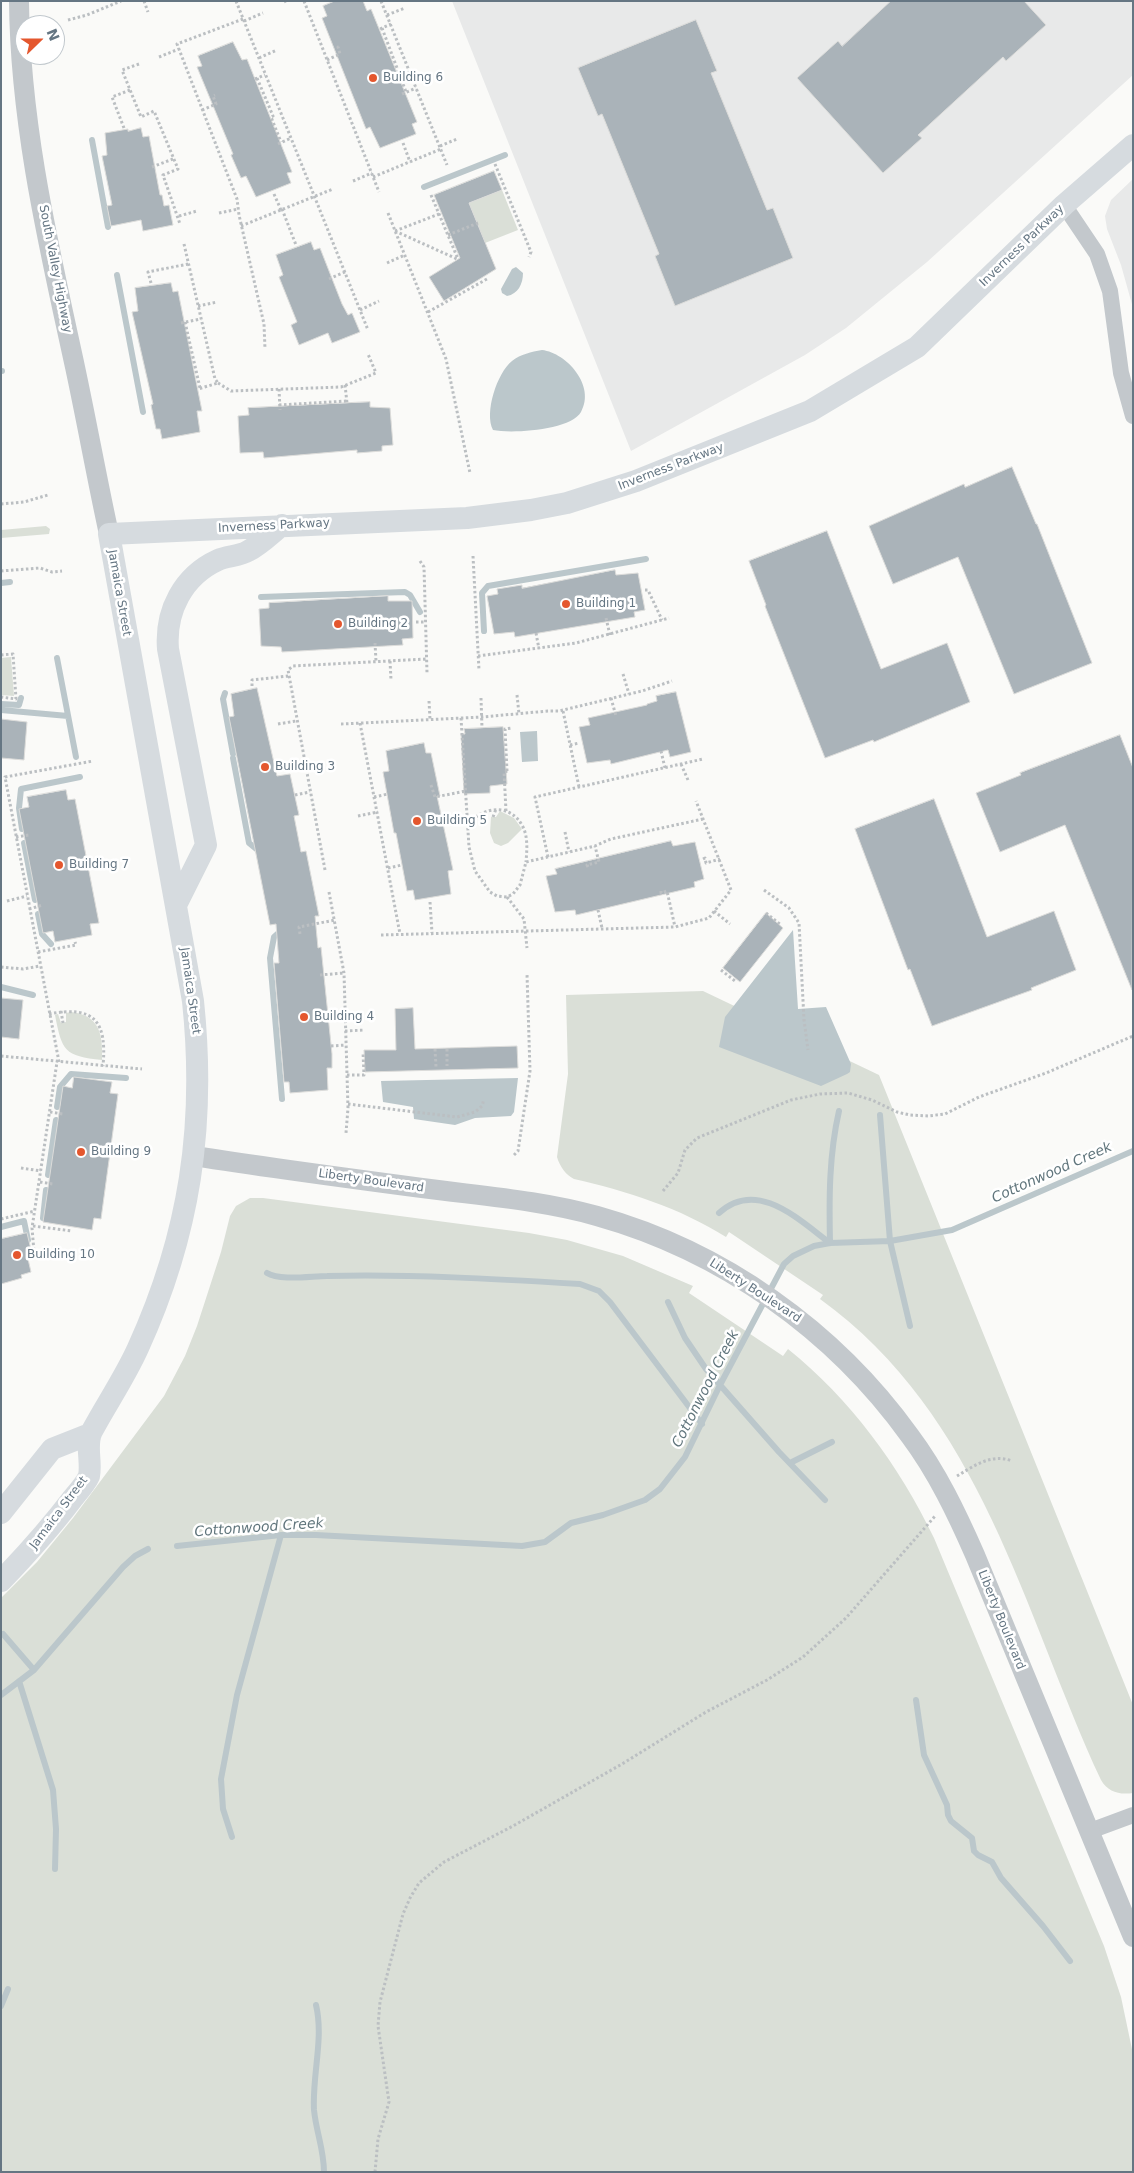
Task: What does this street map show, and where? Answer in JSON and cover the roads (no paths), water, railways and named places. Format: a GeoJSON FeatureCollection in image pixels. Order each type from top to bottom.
{"type":"FeatureCollection","features":[{"type":"Feature","properties":{"kind":"main road","name":"Inverness Parkway"},"geometry":{"type":"LineString","coordinates":[[109,534],[282,525],[444,520],[556,506],[614,489],[810,411],[917,347],[1064,205],[1133,145]]}},
{"type":"Feature","properties":{"kind":"main road"},"geometry":{"type":"LineString","coordinates":[[176,905],[206,845],[168,649],[170,616],[181,592],[198,573],[218,560],[246,553],[282,525]]}},
{"type":"Feature","properties":{"kind":"main road","name":"Jamaica Street"},"geometry":{"type":"LineString","coordinates":[[1,1581],[48,1530],[88,1477],[90,1434],[131,1363],[162,1288],[183,1220],[194,1156],[198,1110],[196,1031],[176,905],[109,534]]}},
{"type":"Feature","properties":{"kind":"main road"},"geometry":{"type":"LineString","coordinates":[[1,1513],[52,1449],[90,1434]]}},
{"type":"Feature","properties":{"kind":"street","name":"South Valley Highway"},"geometry":{"type":"LineString","coordinates":[[20,1],[25,92],[36,174],[57,286],[109,534]]}},
{"type":"Feature","properties":{"kind":"street"},"geometry":{"type":"LineString","coordinates":[[1064,205],[1096,254],[1110,291],[1121,373],[1133,416]]}},
{"type":"Feature","properties":{"kind":"street","name":"Liberty Boulevard"},"geometry":{"type":"LineString","coordinates":[[194,1156],[552,1205],[635,1228],[710,1261],[758,1290],[844,1357],[876,1392],[912,1437],[945,1493],[975,1555],[1133,1937]]}},
{"type":"Feature","properties":{"kind":"street"},"geometry":{"type":"LineString","coordinates":[[1090,1831],[1133,1815]]}},
{"type":"Feature","properties":{"kind":"waterway"},"geometry":{"type":"LineString","coordinates":[[92,140],[108,227]]}},
{"type":"Feature","properties":{"kind":"waterway"},"geometry":{"type":"LineString","coordinates":[[424,187],[505,155]]}},
{"type":"Feature","properties":{"kind":"waterway"},"geometry":{"type":"LineString","coordinates":[[117,275],[143,412]]}},
{"type":"Feature","properties":{"kind":"waterway"},"geometry":{"type":"LineString","coordinates":[[484,631],[482,593],[488,586],[646,559]]}},
{"type":"Feature","properties":{"kind":"waterway"},"geometry":{"type":"LineString","coordinates":[[1,583],[10,582]]}},
{"type":"Feature","properties":{"kind":"waterway"},"geometry":{"type":"LineString","coordinates":[[261,597],[405,592],[410,595],[420,612]]}},
{"type":"Feature","properties":{"kind":"waterway"},"geometry":{"type":"LineString","coordinates":[[57,658],[76,757]]}},
{"type":"Feature","properties":{"kind":"waterway"},"geometry":{"type":"LineString","coordinates":[[225,693],[223,699],[233,754]]}},
{"type":"Feature","properties":{"kind":"waterway"},"geometry":{"type":"LineString","coordinates":[[1,704],[19,705],[21,698]]}},
{"type":"Feature","properties":{"kind":"waterway"},"geometry":{"type":"LineString","coordinates":[[1,710],[68,716]]}},
{"type":"Feature","properties":{"kind":"waterway"},"geometry":{"type":"LineString","coordinates":[[233,758],[249,843],[260,852]]}},
{"type":"Feature","properties":{"kind":"waterway"},"geometry":{"type":"LineString","coordinates":[[22,829],[19,808],[21,789],[80,777]]}},
{"type":"Feature","properties":{"kind":"waterway"},"geometry":{"type":"LineString","coordinates":[[24,843],[35,900]]}},
{"type":"Feature","properties":{"kind":"waterway"},"geometry":{"type":"LineString","coordinates":[[38,914],[42,934],[51,944]]}},
{"type":"Feature","properties":{"kind":"waterway"},"geometry":{"type":"LineString","coordinates":[[282,1099],[270,958],[274,937],[283,929]]}},
{"type":"Feature","properties":{"kind":"waterway"},"geometry":{"type":"LineString","coordinates":[[1,987],[33,995]]}},
{"type":"Feature","properties":{"kind":"waterway"},"geometry":{"type":"LineString","coordinates":[[57,1107],[60,1087],[71,1074],[126,1078]]}},
{"type":"Feature","properties":{"kind":"waterway"},"geometry":{"type":"LineString","coordinates":[[830,1243],[830,1177],[839,1111]]}},
{"type":"Feature","properties":{"kind":"waterway"},"geometry":{"type":"LineString","coordinates":[[880,1115],[890,1241],[910,1326]]}},
{"type":"Feature","properties":{"kind":"waterway"},"geometry":{"type":"LineString","coordinates":[[48,1175],[56,1120]]}},
{"type":"Feature","properties":{"kind":"waterway","name":"Cottonwood Creek"},"geometry":{"type":"LineString","coordinates":[[177,1546],[281,1535],[316,1535],[522,1546],[545,1542],[571,1523],[603,1515],[645,1500],[660,1489],[685,1457],[720,1385],[784,1264],[793,1256],[814,1246],[830,1243],[890,1241],[952,1230],[1133,1151]]}},
{"type":"Feature","properties":{"kind":"waterway"},"geometry":{"type":"LineString","coordinates":[[43,1218],[46,1190]]}},
{"type":"Feature","properties":{"kind":"waterway"},"geometry":{"type":"LineString","coordinates":[[719,1213],[733,1203],[748,1200],[763,1201],[791,1214],[830,1243]]}},
{"type":"Feature","properties":{"kind":"waterway"},"geometry":{"type":"LineString","coordinates":[[1,1227],[24,1221],[28,1240]]}},
{"type":"Feature","properties":{"kind":"waterway"},"geometry":{"type":"LineString","coordinates":[[267,1273],[280,1277],[422,1276],[580,1284],[599,1291],[610,1302],[702,1424]]}},
{"type":"Feature","properties":{"kind":"waterway"},"geometry":{"type":"LineString","coordinates":[[668,1302],[685,1338],[706,1369],[779,1452],[825,1500]]}},
{"type":"Feature","properties":{"kind":"waterway"},"geometry":{"type":"LineString","coordinates":[[790,1463],[832,1442]]}},
{"type":"Feature","properties":{"kind":"waterway"},"geometry":{"type":"LineString","coordinates":[[232,1837],[223,1809],[221,1779],[237,1695],[281,1535]]}},
{"type":"Feature","properties":{"kind":"waterway","name":"Cottonwood Creek"},"geometry":{"type":"LineString","coordinates":[[1,1695],[34,1670],[123,1567],[135,1556],[148,1549]]}},
{"type":"Feature","properties":{"kind":"waterway"},"geometry":{"type":"LineString","coordinates":[[3,1634],[34,1670]]}},
{"type":"Feature","properties":{"kind":"waterway"},"geometry":{"type":"LineString","coordinates":[[19,1681],[53,1790],[56,1829],[55,1869]]}},
{"type":"Feature","properties":{"kind":"waterway"},"geometry":{"type":"LineString","coordinates":[[916,1700],[924,1755],[947,1805],[951,1821],[972,1838],[974,1851],[992,1862],[1001,1878],[1043,1926],[1070,1961]]}},
{"type":"Feature","properties":{"kind":"waterway"},"geometry":{"type":"LineString","coordinates":[[1,2006],[8,1989]]}},
{"type":"Feature","properties":{"kind":"waterway"},"geometry":{"type":"LineString","coordinates":[[316,2005],[319,2031],[314,2110],[323,2156],[324,2172]]}},
{"type":"Feature","properties":{"kind":"place","name":"Building 6"},"geometry":{"type":"Point","coordinates":[373,78]}},
{"type":"Feature","properties":{"kind":"place","name":"Building 1"},"geometry":{"type":"Point","coordinates":[566,604]}},
{"type":"Feature","properties":{"kind":"place","name":"Building 2"},"geometry":{"type":"Point","coordinates":[338,624]}},
{"type":"Feature","properties":{"kind":"place","name":"Building 3"},"geometry":{"type":"Point","coordinates":[265,767]}},
{"type":"Feature","properties":{"kind":"place","name":"Building 5"},"geometry":{"type":"Point","coordinates":[417,821]}},
{"type":"Feature","properties":{"kind":"place","name":"Building 7"},"geometry":{"type":"Point","coordinates":[59,865]}},
{"type":"Feature","properties":{"kind":"place","name":"Building 4"},"geometry":{"type":"Point","coordinates":[304,1017]}},
{"type":"Feature","properties":{"kind":"place","name":"Building 9"},"geometry":{"type":"Point","coordinates":[81,1152]}},
{"type":"Feature","properties":{"kind":"place","name":"Building 10"},"geometry":{"type":"Point","coordinates":[17,1255]}}]}
